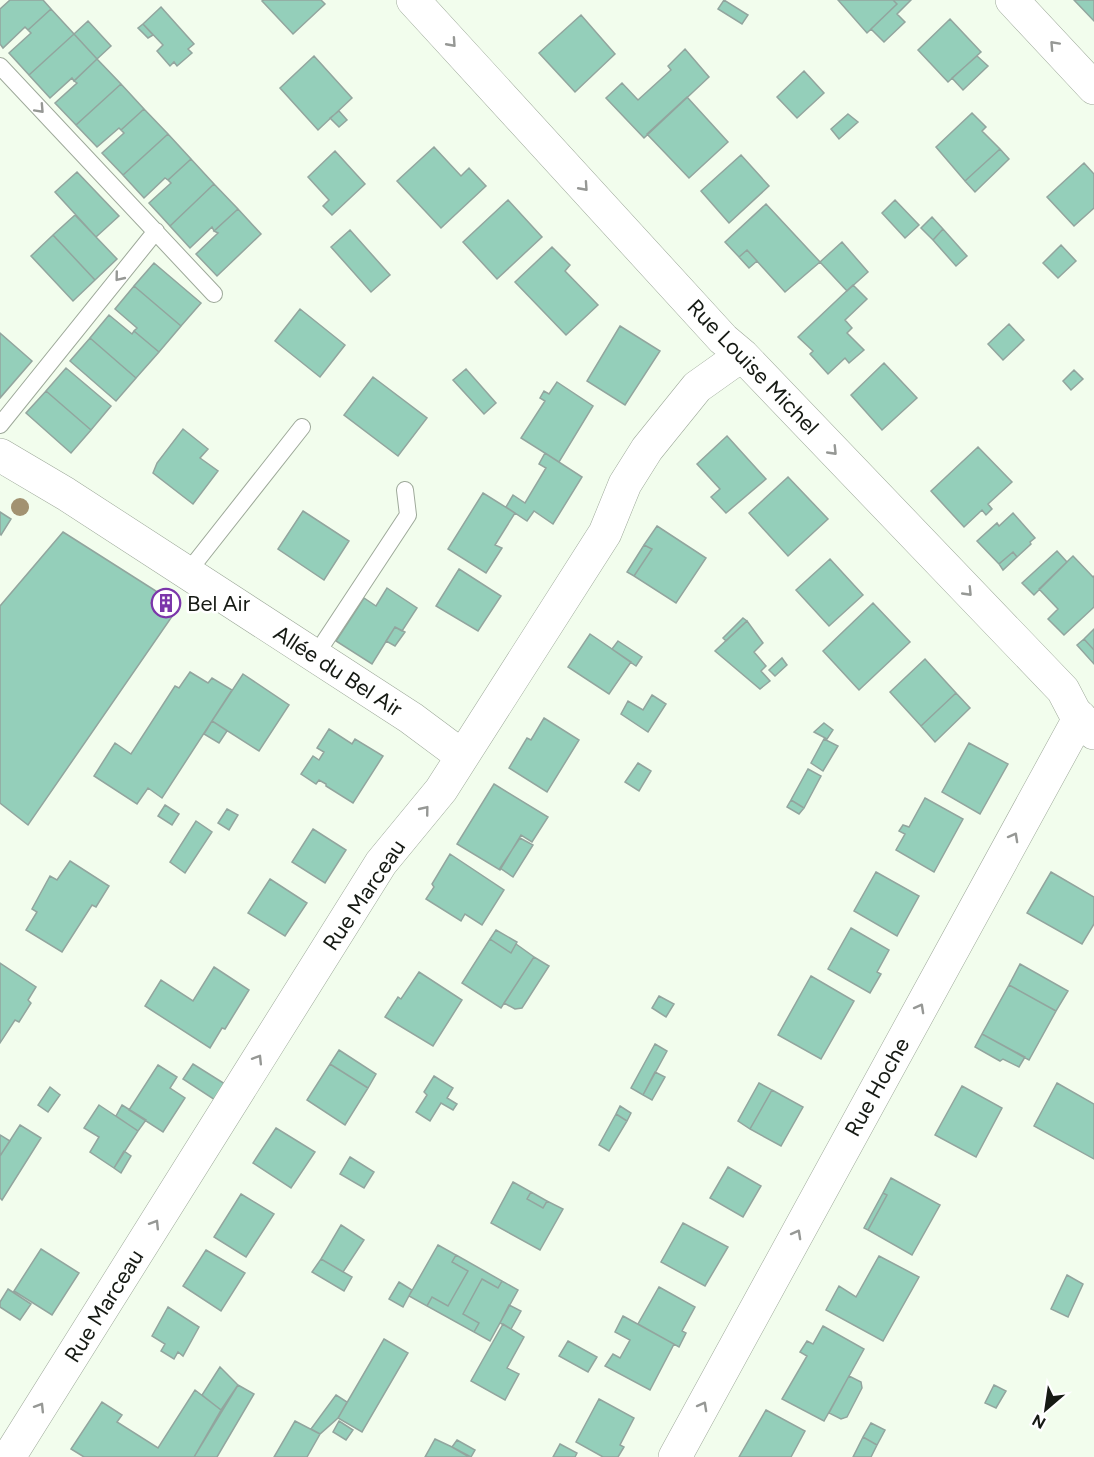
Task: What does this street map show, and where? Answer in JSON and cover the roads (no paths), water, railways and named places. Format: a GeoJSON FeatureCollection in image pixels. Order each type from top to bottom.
{"type":"FeatureCollection","features":[{"type":"Feature","properties":{"kind":"street","name":"Rue Louise Michel"},"geometry":{"type":"LineString","coordinates":[[413,0],[723,339],[742,355],[1062,690],[1074,711],[1087,725]]}},
{"type":"Feature","properties":{"kind":"street"},"geometry":{"type":"LineString","coordinates":[[1012,0],[1094,88]]}},
{"type":"Feature","properties":{"kind":"street","name":"Rue Marceau"},"geometry":{"type":"LineString","coordinates":[[9,1457],[381,863],[441,790],[605,534],[625,484],[647,449],[697,387],[742,355]]}},
{"type":"Feature","properties":{"kind":"street","name":"Allée du Bel Air"},"geometry":{"type":"LineString","coordinates":[[0,455],[66,494],[411,718],[462,756]]}},
{"type":"Feature","properties":{"kind":"street","name":"Rue Hoche"},"geometry":{"type":"LineString","coordinates":[[675,1457],[1087,725]]}},
{"type":"Feature","properties":{"kind":"lane"},"geometry":{"type":"LineString","coordinates":[[0,66],[214,294]]}},
{"type":"Feature","properties":{"kind":"lane"},"geometry":{"type":"LineString","coordinates":[[0,425],[156,231]]}},
{"type":"Feature","properties":{"kind":"lane"},"geometry":{"type":"LineString","coordinates":[[188,573],[302,427]]}},
{"type":"Feature","properties":{"kind":"lane"},"geometry":{"type":"LineString","coordinates":[[315,656],[408,515],[405,490]]}},
{"type":"Feature","properties":{"kind":"place","name":"Bel Air"},"geometry":{"type":"Point","coordinates":[166,603]}}]}
